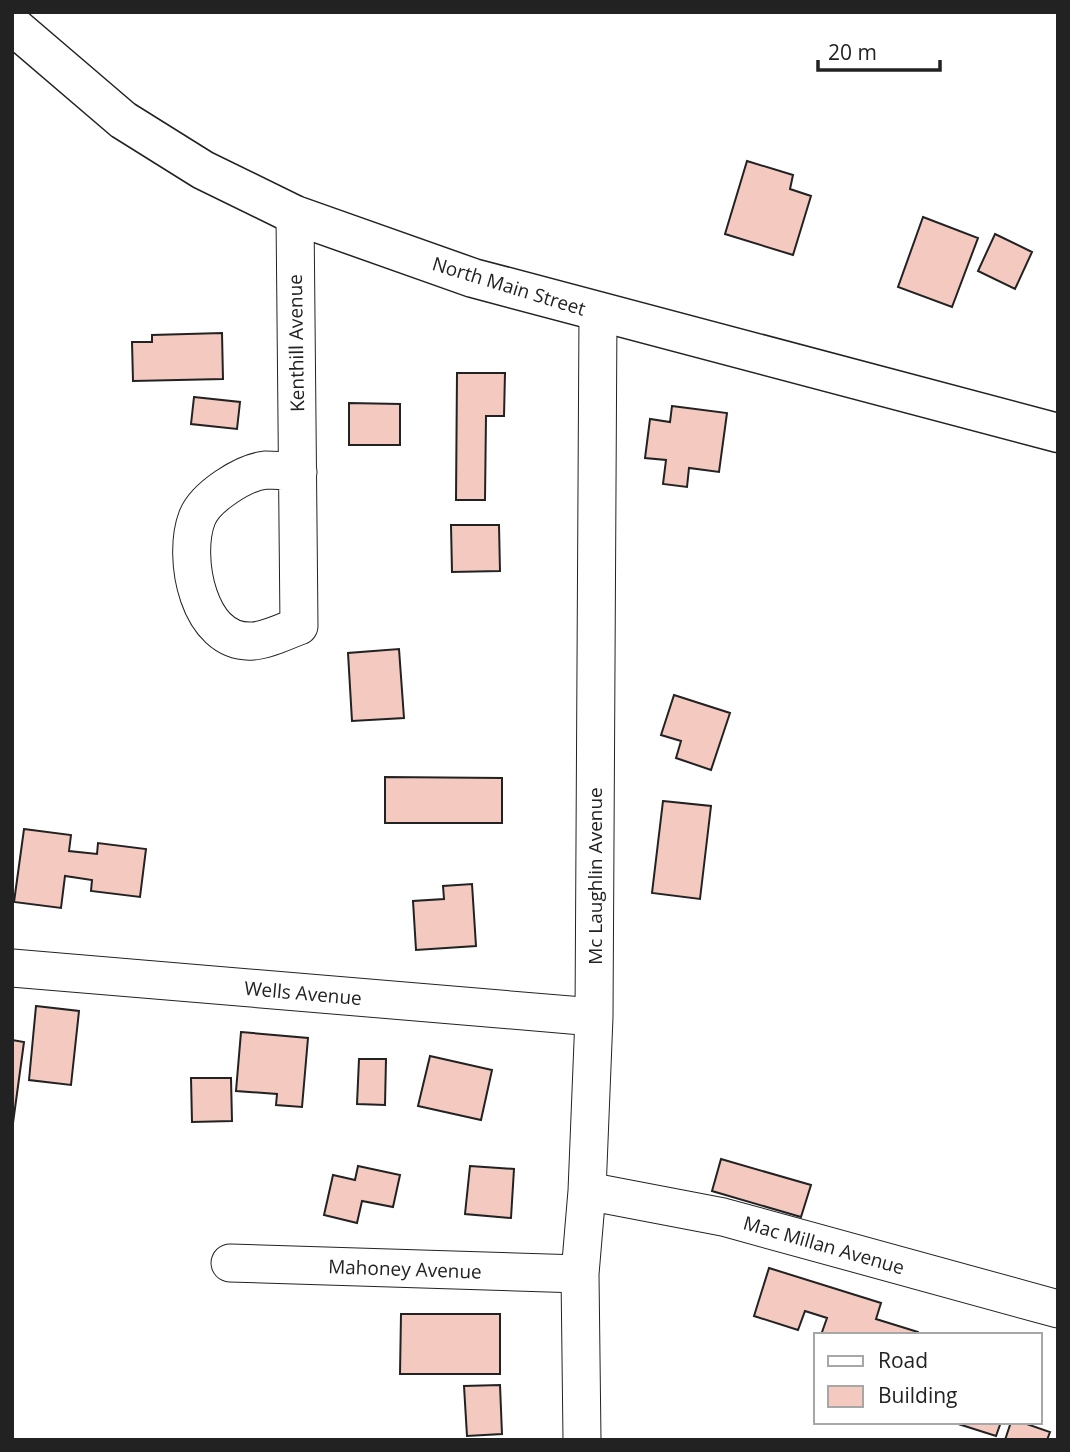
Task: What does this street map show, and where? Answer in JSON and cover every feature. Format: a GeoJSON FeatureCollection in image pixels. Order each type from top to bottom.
{"type":"FeatureCollection","features":[{"type":"Feature","properties":{"kind":"street","name":"North Main Street"},"geometry":{"type":"LineString","coordinates":[[12,25],[123,120],[203,170],[295,215],[473,278],[1058,433]]}},
{"type":"Feature","properties":{"kind":"street","name":"Kenthill Avenue"},"geometry":{"type":"LineString","coordinates":[[295,215],[298,472],[299,626],[252,642],[225,634],[202,608],[193,582],[192,550],[198,516],[220,492],[241,477],[264,470],[298,472]]}},
{"type":"Feature","properties":{"kind":"street","name":"Mc Laughlin Avenue"},"geometry":{"type":"LineString","coordinates":[[582,1440],[580,1274],[587,1191],[594,1017],[597,312]]}},
{"type":"Feature","properties":{"kind":"street","name":"Wells Avenue"},"geometry":{"type":"LineString","coordinates":[[12,968],[594,1017]]}},
{"type":"Feature","properties":{"kind":"street","name":"Mac Millan Avenue"},"geometry":{"type":"LineString","coordinates":[[587,1191],[723,1217],[1058,1309]]}},
{"type":"Feature","properties":{"kind":"street","name":"Mahoney Avenue"},"geometry":{"type":"LineString","coordinates":[[230,1263],[580,1274]]}},
{"type":"Feature","properties":{"kind":"building"},"geometry":{"type":"Polygon","coordinates":[[[747,161],[793,175],[790,189],[811,196],[793,255],[725,234],[747,161]]]}},
{"type":"Feature","properties":{"kind":"building"},"geometry":{"type":"Polygon","coordinates":[[[923,217],[978,238],[952,307],[898,287],[923,217]]]}},
{"type":"Feature","properties":{"kind":"building"},"geometry":{"type":"Polygon","coordinates":[[[995,234],[1032,252],[1015,289],[978,271],[995,234]]]}},
{"type":"Feature","properties":{"kind":"building"},"geometry":{"type":"Polygon","coordinates":[[[222,333],[223,379],[133,381],[132,342],[152,342],[152,335],[222,333]]]}},
{"type":"Feature","properties":{"kind":"building"},"geometry":{"type":"Polygon","coordinates":[[[457,373],[505,373],[504,416],[486,416],[485,500],[456,500],[457,373]]]}},
{"type":"Feature","properties":{"kind":"building"},"geometry":{"type":"Polygon","coordinates":[[[194,397],[240,402],[237,429],[191,424],[194,397]]]}},
{"type":"Feature","properties":{"kind":"building"},"geometry":{"type":"Polygon","coordinates":[[[349,403],[400,404],[400,445],[349,445],[349,403]]]}},
{"type":"Feature","properties":{"kind":"building"},"geometry":{"type":"Polygon","coordinates":[[[672,406],[727,413],[719,472],[689,468],[687,487],[663,484],[666,460],[645,458],[650,419],[670,422],[672,406]]]}},
{"type":"Feature","properties":{"kind":"building"},"geometry":{"type":"Polygon","coordinates":[[[451,525],[499,525],[500,571],[452,572],[451,525]]]}},
{"type":"Feature","properties":{"kind":"building"},"geometry":{"type":"Polygon","coordinates":[[[399,649],[404,718],[352,721],[348,653],[399,649]]]}},
{"type":"Feature","properties":{"kind":"building"},"geometry":{"type":"Polygon","coordinates":[[[674,695],[730,713],[711,770],[676,758],[681,741],[661,735],[674,695]]]}},
{"type":"Feature","properties":{"kind":"building"},"geometry":{"type":"Polygon","coordinates":[[[385,777],[502,778],[502,823],[385,823],[385,777]]]}},
{"type":"Feature","properties":{"kind":"building"},"geometry":{"type":"Polygon","coordinates":[[[663,801],[711,806],[700,899],[652,893],[663,801]]]}},
{"type":"Feature","properties":{"kind":"building"},"geometry":{"type":"Polygon","coordinates":[[[24,829],[71,835],[69,851],[97,854],[98,843],[146,849],[140,897],[91,891],[92,880],[65,876],[61,908],[14,902],[24,829]]]}},
{"type":"Feature","properties":{"kind":"building"},"geometry":{"type":"Polygon","coordinates":[[[472,884],[476,946],[416,950],[413,901],[444,899],[443,886],[472,884]]]}},
{"type":"Feature","properties":{"kind":"building"},"geometry":{"type":"Polygon","coordinates":[[[36,1006],[79,1011],[71,1085],[29,1080],[36,1006]]]}},
{"type":"Feature","properties":{"kind":"building"},"geometry":{"type":"Polygon","coordinates":[[[241,1032],[308,1038],[302,1107],[276,1105],[277,1094],[236,1091],[241,1032]]]}},
{"type":"Feature","properties":{"kind":"building"},"geometry":{"type":"Polygon","coordinates":[[[12,1040],[24,1042],[13,1123],[12,1123],[12,1040]]]}},
{"type":"Feature","properties":{"kind":"building"},"geometry":{"type":"Polygon","coordinates":[[[430,1056],[492,1070],[481,1120],[418,1106],[430,1056]]]}},
{"type":"Feature","properties":{"kind":"building"},"geometry":{"type":"Polygon","coordinates":[[[359,1059],[386,1059],[385,1105],[357,1104],[359,1059]]]}},
{"type":"Feature","properties":{"kind":"building"},"geometry":{"type":"Polygon","coordinates":[[[191,1078],[231,1078],[232,1121],[192,1122],[191,1078]]]}},
{"type":"Feature","properties":{"kind":"building"},"geometry":{"type":"Polygon","coordinates":[[[721,1159],[811,1185],[801,1217],[712,1191],[721,1159]]]}},
{"type":"Feature","properties":{"kind":"building"},"geometry":{"type":"Polygon","coordinates":[[[358,1166],[400,1175],[393,1207],[362,1201],[357,1223],[324,1215],[333,1175],[355,1180],[358,1166]]]}},
{"type":"Feature","properties":{"kind":"building"},"geometry":{"type":"Polygon","coordinates":[[[470,1166],[514,1169],[511,1218],[465,1214],[470,1166]]]}},
{"type":"Feature","properties":{"kind":"building"},"geometry":{"type":"Polygon","coordinates":[[[769,1268],[881,1303],[876,1319],[918,1333],[822,1333],[827,1318],[805,1311],[798,1330],[754,1316],[769,1268]]]}},
{"type":"Feature","properties":{"kind":"building"},"geometry":{"type":"Polygon","coordinates":[[[401,1314],[500,1314],[500,1374],[400,1374],[401,1314]]]}},
{"type":"Feature","properties":{"kind":"building"},"geometry":{"type":"Polygon","coordinates":[[[500,1385],[502,1434],[467,1436],[464,1386],[500,1385]]]}},
{"type":"Feature","properties":{"kind":"building"},"geometry":{"type":"Polygon","coordinates":[[[958,1424],[1000,1424],[996,1436],[958,1424]]]}},
{"type":"Feature","properties":{"kind":"building"},"geometry":{"type":"Polygon","coordinates":[[[1010,1424],[1027,1424],[1050,1432],[1047,1440],[1005,1440],[1010,1424]]]}}]}
